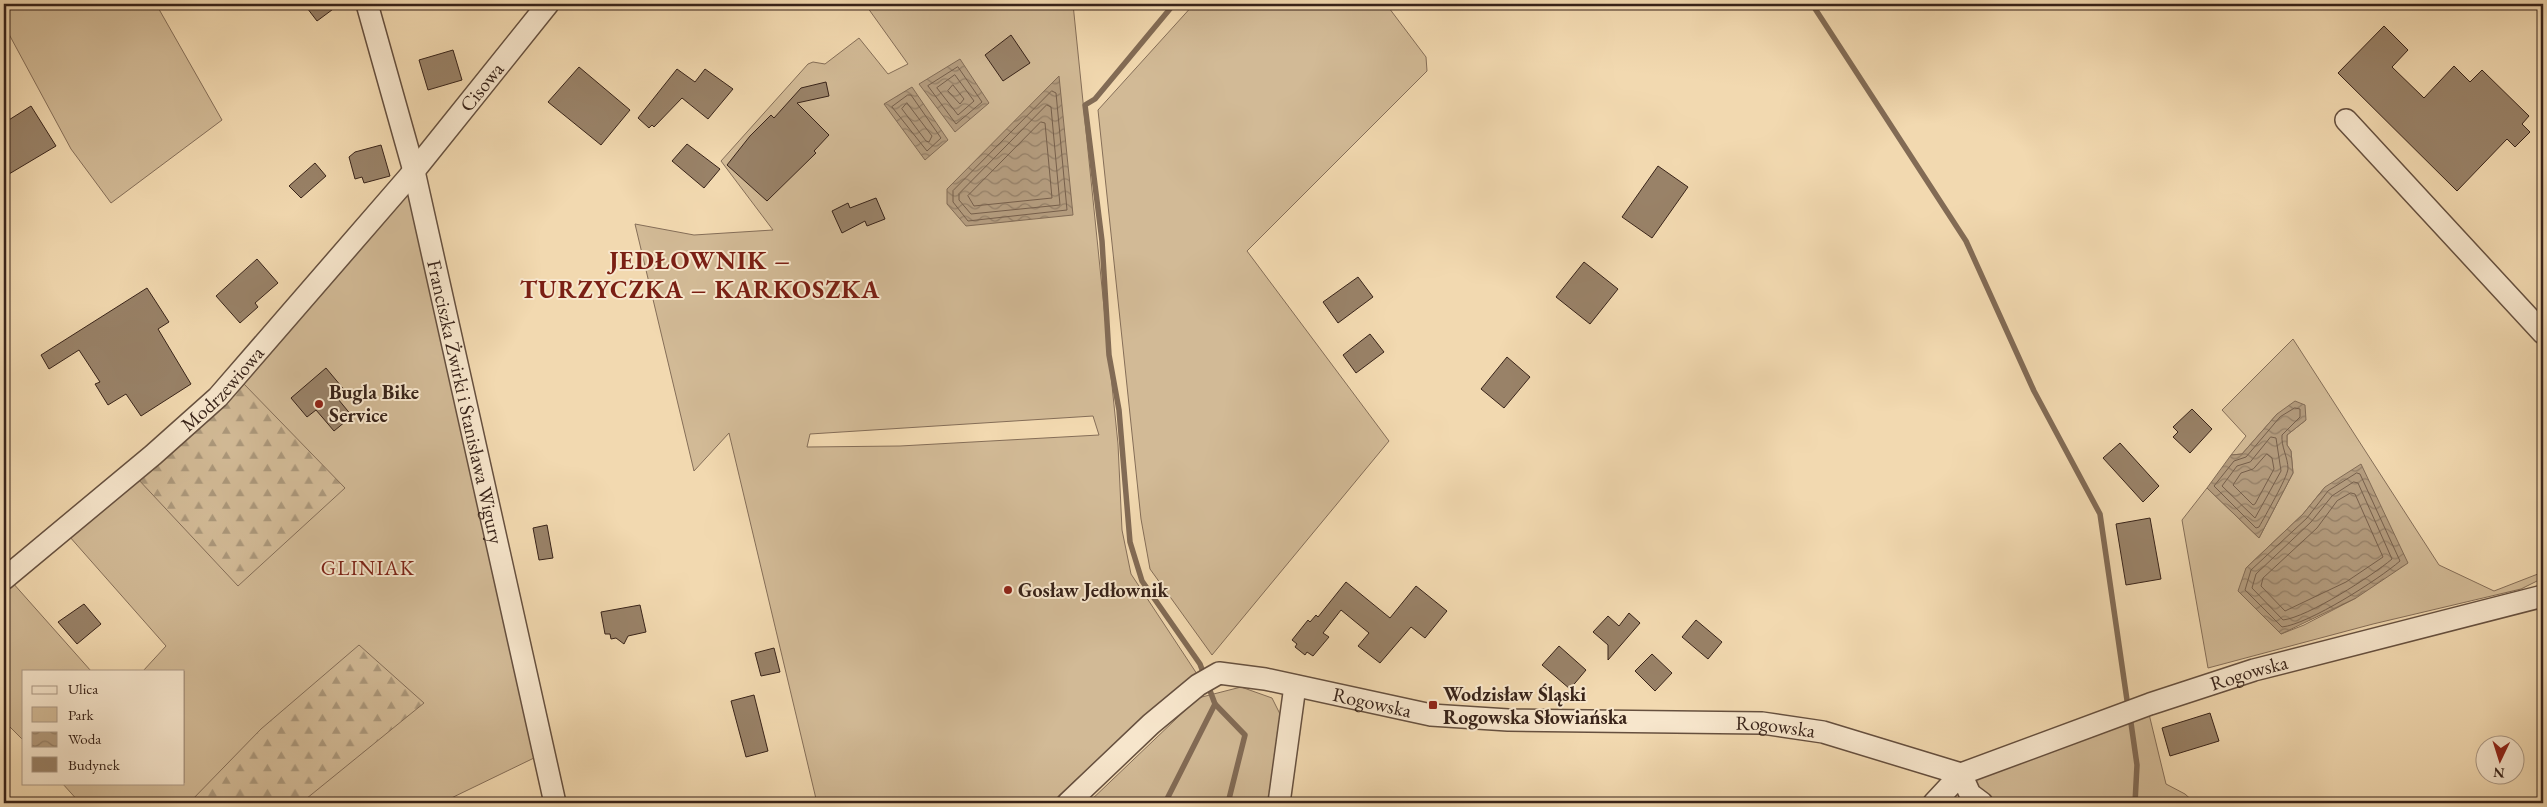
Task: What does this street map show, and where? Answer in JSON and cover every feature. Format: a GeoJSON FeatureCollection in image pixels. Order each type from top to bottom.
{"type":"FeatureCollection","features":[{"type":"Feature","properties":{"kind":"street","name":"Franciszka Żwirki i Stanisława Wigury"},"geometry":{"type":"LineString","coordinates":[[367,4],[414,171],[555,803]]}},
{"type":"Feature","properties":{"kind":"street","name":"Cisowa"},"geometry":{"type":"LineString","coordinates":[[414,171],[548,4]]}},
{"type":"Feature","properties":{"kind":"street"},"geometry":{"type":"LineString","coordinates":[[2346,120],[2543,333]]}},
{"type":"Feature","properties":{"kind":"street","name":"Modrzewiowa"},"geometry":{"type":"LineString","coordinates":[[4,579],[153,455],[218,397],[414,171]]}},
{"type":"Feature","properties":{"kind":"street","name":"Rogowska"},"geometry":{"type":"LineString","coordinates":[[1934,803],[1961,774],[2150,704],[2254,670],[2542,595]]}},
{"type":"Feature","properties":{"kind":"street","name":"Rogowska"},"geometry":{"type":"LineString","coordinates":[[1068,803],[1151,724],[1198,685],[1218,673],[1265,679],[1431,715],[1508,720],[1762,723],[1823,732],[1961,774]]}},
{"type":"Feature","properties":{"kind":"street"},"geometry":{"type":"LineString","coordinates":[[1279,803],[1295,686]]}},
{"type":"Feature","properties":{"kind":"street"},"geometry":{"type":"LineString","coordinates":[[1961,774],[1970,794],[1982,803]]}},
{"type":"Feature","properties":{"kind":"green space"},"geometry":{"type":"Polygon","coordinates":[[[4,4],[156,4],[222,120],[111,203],[71,149],[4,25],[4,4]]]}},
{"type":"Feature","properties":{"kind":"green space"},"geometry":{"type":"Polygon","coordinates":[[[865,4],[1073,4],[1118,444],[1122,530],[1131,574],[1197,674],[1150,711],[1051,803],[817,803],[729,433],[694,471],[635,224],[694,235],[773,230],[721,161],[808,64],[813,62],[825,64],[859,38],[888,74],[908,64],[865,4]],[[1093,416],[810,434],[807,447],[900,446],[1099,435],[1093,416]]]}},
{"type":"Feature","properties":{"kind":"green space"},"geometry":{"type":"Polygon","coordinates":[[[1194,4],[1386,4],[1426,57],[1427,71],[1247,251],[1389,441],[1212,655],[1150,569],[1141,519],[1098,110],[1194,4]]]}},
{"type":"Feature","properties":{"kind":"green space"},"geometry":{"type":"Polygon","coordinates":[[[409,189],[534,758],[441,803],[80,803],[63,784],[185,784],[185,670],[144,670],[166,646],[69,536],[409,189]]]}},
{"type":"Feature","properties":{"kind":"green space"},"geometry":{"type":"Polygon","coordinates":[[[2293,339],[2439,565],[2494,591],[2543,572],[2539,580],[2521,589],[2373,624],[2208,668],[2182,520],[2207,488],[2259,538],[2293,473],[2291,451],[2287,445],[2287,435],[2306,420],[2277,414],[2242,454],[2231,455],[2246,436],[2222,410],[2293,339]],[[2325,487],[2303,514],[2246,568],[2281,634],[2304,625],[2356,598],[2325,487]]]}},
{"type":"Feature","properties":{"kind":"green space"},"geometry":{"type":"Polygon","coordinates":[[[243,383],[345,488],[238,586],[137,478],[243,383]]]}},
{"type":"Feature","properties":{"kind":"green space"},"geometry":{"type":"Polygon","coordinates":[[[12,582],[90,670],[22,670],[22,739],[4,721],[4,590],[12,582]]]}},
{"type":"Feature","properties":{"kind":"green space"},"geometry":{"type":"Polygon","coordinates":[[[359,645],[424,703],[301,803],[189,803],[261,729],[359,645]]]}},
{"type":"Feature","properties":{"kind":"green space"},"geometry":{"type":"Polygon","coordinates":[[[1241,687],[1272,698],[1281,716],[1270,803],[1088,803],[1198,698],[1241,687]]]}},
{"type":"Feature","properties":{"kind":"green space"},"geometry":{"type":"Polygon","coordinates":[[[2149,714],[2166,784],[2185,794],[2195,803],[1994,803],[1978,790],[1972,779],[2149,714]]]}},
{"type":"Feature","properties":{"kind":"water"},"geometry":{"type":"Polygon","coordinates":[[[960,59],[989,103],[955,132],[919,84],[960,59]]]}},
{"type":"Feature","properties":{"kind":"water"},"geometry":{"type":"Polygon","coordinates":[[[1059,76],[1073,215],[966,226],[947,204],[947,189],[1059,76]]]}},
{"type":"Feature","properties":{"kind":"water"},"geometry":{"type":"Polygon","coordinates":[[[912,87],[948,140],[925,160],[884,104],[912,87]]]}},
{"type":"Feature","properties":{"kind":"water"},"geometry":{"type":"Polygon","coordinates":[[[2295,401],[2305,405],[2306,420],[2287,435],[2287,445],[2291,451],[2293,473],[2259,538],[2207,488],[2231,455],[2242,454],[2277,414],[2295,401]]]}},
{"type":"Feature","properties":{"kind":"water"},"geometry":{"type":"Polygon","coordinates":[[[2361,464],[2408,563],[2356,598],[2281,634],[2238,591],[2246,568],[2303,514],[2325,487],[2361,464]]]}},
{"type":"Feature","properties":{"kind":"building"},"geometry":{"type":"Polygon","coordinates":[[[304,4],[340,4],[317,21],[304,4]]]}},
{"type":"Feature","properties":{"kind":"building"},"geometry":{"type":"Polygon","coordinates":[[[2384,26],[2408,50],[2392,67],[2424,98],[2454,66],[2470,82],[2482,70],[2529,116],[2522,124],[2530,132],[2515,147],[2507,139],[2457,191],[2338,73],[2384,26]]]}},
{"type":"Feature","properties":{"kind":"building"},"geometry":{"type":"Polygon","coordinates":[[[1011,35],[1030,63],[1003,81],[985,55],[1011,35]]]}},
{"type":"Feature","properties":{"kind":"building"},"geometry":{"type":"Polygon","coordinates":[[[453,50],[462,80],[428,90],[419,60],[453,50]]]}},
{"type":"Feature","properties":{"kind":"building"},"geometry":{"type":"Polygon","coordinates":[[[579,67],[630,110],[601,145],[548,102],[579,67]]]}},
{"type":"Feature","properties":{"kind":"building"},"geometry":{"type":"Polygon","coordinates":[[[677,69],[695,82],[705,69],[733,89],[708,119],[682,98],[654,127],[652,125],[649,128],[638,118],[677,69]]]}},
{"type":"Feature","properties":{"kind":"building"},"geometry":{"type":"Polygon","coordinates":[[[826,82],[829,96],[797,103],[829,135],[814,151],[816,153],[767,201],[727,165],[750,136],[771,115],[774,118],[801,88],[826,82]]]}},
{"type":"Feature","properties":{"kind":"building"},"geometry":{"type":"Polygon","coordinates":[[[31,106],[56,146],[4,177],[4,123],[31,106]]]}},
{"type":"Feature","properties":{"kind":"building"},"geometry":{"type":"Polygon","coordinates":[[[687,144],[720,169],[704,188],[672,161],[687,144]]]}},
{"type":"Feature","properties":{"kind":"building"},"geometry":{"type":"Polygon","coordinates":[[[381,145],[390,176],[364,183],[362,177],[355,179],[349,157],[355,152],[381,145]]]}},
{"type":"Feature","properties":{"kind":"building"},"geometry":{"type":"Polygon","coordinates":[[[315,163],[326,176],[301,198],[289,186],[315,163]]]}},
{"type":"Feature","properties":{"kind":"building"},"geometry":{"type":"Polygon","coordinates":[[[1658,166],[1688,187],[1652,238],[1622,217],[1658,166]]]}},
{"type":"Feature","properties":{"kind":"building"},"geometry":{"type":"Polygon","coordinates":[[[876,198],[885,219],[867,226],[865,221],[842,233],[832,211],[848,203],[850,208],[876,198]]]}},
{"type":"Feature","properties":{"kind":"building"},"geometry":{"type":"Polygon","coordinates":[[[257,259],[278,283],[255,303],[258,307],[240,323],[216,296],[257,259]]]}},
{"type":"Feature","properties":{"kind":"building"},"geometry":{"type":"Polygon","coordinates":[[[1584,262],[1618,289],[1590,324],[1556,297],[1584,262]]]}},
{"type":"Feature","properties":{"kind":"building"},"geometry":{"type":"Polygon","coordinates":[[[1358,277],[1373,297],[1338,323],[1323,302],[1358,277]]]}},
{"type":"Feature","properties":{"kind":"building"},"geometry":{"type":"Polygon","coordinates":[[[147,288],[169,322],[158,329],[191,384],[141,416],[126,394],[108,405],[95,384],[100,382],[79,350],[49,369],[41,355],[147,288]]]}},
{"type":"Feature","properties":{"kind":"building"},"geometry":{"type":"Polygon","coordinates":[[[1370,334],[1384,352],[1356,373],[1343,355],[1370,334]]]}},
{"type":"Feature","properties":{"kind":"building"},"geometry":{"type":"Polygon","coordinates":[[[1507,357],[1530,377],[1504,408],[1481,389],[1507,357]]]}},
{"type":"Feature","properties":{"kind":"building","name":"Bugla Bike Service"},"geometry":{"type":"Polygon","coordinates":[[[326,368],[346,392],[338,399],[352,416],[334,431],[316,410],[307,417],[291,398],[326,368]]]}},
{"type":"Feature","properties":{"kind":"building"},"geometry":{"type":"Polygon","coordinates":[[[2192,409],[2212,429],[2190,453],[2173,437],[2178,432],[2173,427],[2192,409]]]}},
{"type":"Feature","properties":{"kind":"building"},"geometry":{"type":"Polygon","coordinates":[[[2120,443],[2159,486],[2143,502],[2103,458],[2120,443]]]}},
{"type":"Feature","properties":{"kind":"building"},"geometry":{"type":"Polygon","coordinates":[[[2150,518],[2161,579],[2126,585],[2116,524],[2150,518]]]}},
{"type":"Feature","properties":{"kind":"building"},"geometry":{"type":"Polygon","coordinates":[[[547,525],[553,558],[539,560],[533,528],[547,525]]]}},
{"type":"Feature","properties":{"kind":"building"},"geometry":{"type":"Polygon","coordinates":[[[1346,582],[1390,618],[1416,586],[1447,611],[1425,638],[1411,627],[1380,663],[1358,646],[1369,633],[1341,610],[1323,633],[1329,637],[1313,656],[1307,652],[1305,655],[1295,647],[1297,644],[1292,640],[1308,620],[1310,622],[1316,615],[1318,617],[1346,582]]]}},
{"type":"Feature","properties":{"kind":"building"},"geometry":{"type":"Polygon","coordinates":[[[84,604],[101,624],[77,644],[58,622],[84,604]]]}},
{"type":"Feature","properties":{"kind":"building"},"geometry":{"type":"Polygon","coordinates":[[[640,605],[646,632],[628,636],[624,644],[616,638],[611,639],[610,634],[605,634],[601,612],[640,605]]]}},
{"type":"Feature","properties":{"kind":"building"},"geometry":{"type":"Polygon","coordinates":[[[1629,613],[1640,623],[1608,660],[1608,645],[1593,632],[1608,616],[1619,626],[1629,613]]]}},
{"type":"Feature","properties":{"kind":"building"},"geometry":{"type":"Polygon","coordinates":[[[1696,620],[1722,642],[1708,659],[1682,637],[1696,620]]]}},
{"type":"Feature","properties":{"kind":"building"},"geometry":{"type":"Polygon","coordinates":[[[1559,646],[1586,670],[1570,689],[1542,665],[1559,646]]]}},
{"type":"Feature","properties":{"kind":"building"},"geometry":{"type":"Polygon","coordinates":[[[774,648],[780,672],[761,676],[755,653],[774,648]]]}},
{"type":"Feature","properties":{"kind":"building"},"geometry":{"type":"Polygon","coordinates":[[[1652,654],[1672,673],[1655,691],[1635,671],[1652,654]]]}},
{"type":"Feature","properties":{"kind":"building"},"geometry":{"type":"Polygon","coordinates":[[[754,695],[768,751],[746,757],[731,701],[754,695]]]}},
{"type":"Feature","properties":{"kind":"building"},"geometry":{"type":"Polygon","coordinates":[[[2210,713],[2219,741],[2170,756],[2162,728],[2210,713]]]}},
{"type":"Feature","properties":{"kind":"waterway"},"geometry":{"type":"LineString","coordinates":[[1165,803],[1215,704],[1200,664],[1142,581],[1130,542],[1119,410],[1109,355],[1102,241],[1085,105],[1095,99],[1174,4]]}},
{"type":"Feature","properties":{"kind":"waterway"},"geometry":{"type":"LineString","coordinates":[[1812,4],[1966,241],[2034,391],[2100,514],[2128,707]]}},
{"type":"Feature","properties":{"kind":"waterway"},"geometry":{"type":"LineString","coordinates":[[1215,704],[1245,735],[1228,803]]}},
{"type":"Feature","properties":{"kind":"waterway"},"geometry":{"type":"LineString","coordinates":[[2130,716],[2137,765],[2135,803]]}},
{"type":"Feature","properties":{"kind":"place","name":"Bugla Bike Service"},"geometry":{"type":"Point","coordinates":[319,404]}},
{"type":"Feature","properties":{"kind":"place","name":"Gosław Jedłownik"},"geometry":{"type":"Point","coordinates":[1008,590]}},
{"type":"Feature","properties":{"kind":"place","name":"Wodzisław Śląski Rogowska Słowiańska"},"geometry":{"type":"Point","coordinates":[1433,705]}},
{"type":"Feature","properties":{"kind":"district","name":"JEDŁOWNIK – TURZYCZKA – KARKOSZKA"},"geometry":{"type":"Point","coordinates":[700,274]}},
{"type":"Feature","properties":{"kind":"district","name":"GLINIAK"},"geometry":{"type":"Point","coordinates":[368,567]}}]}
